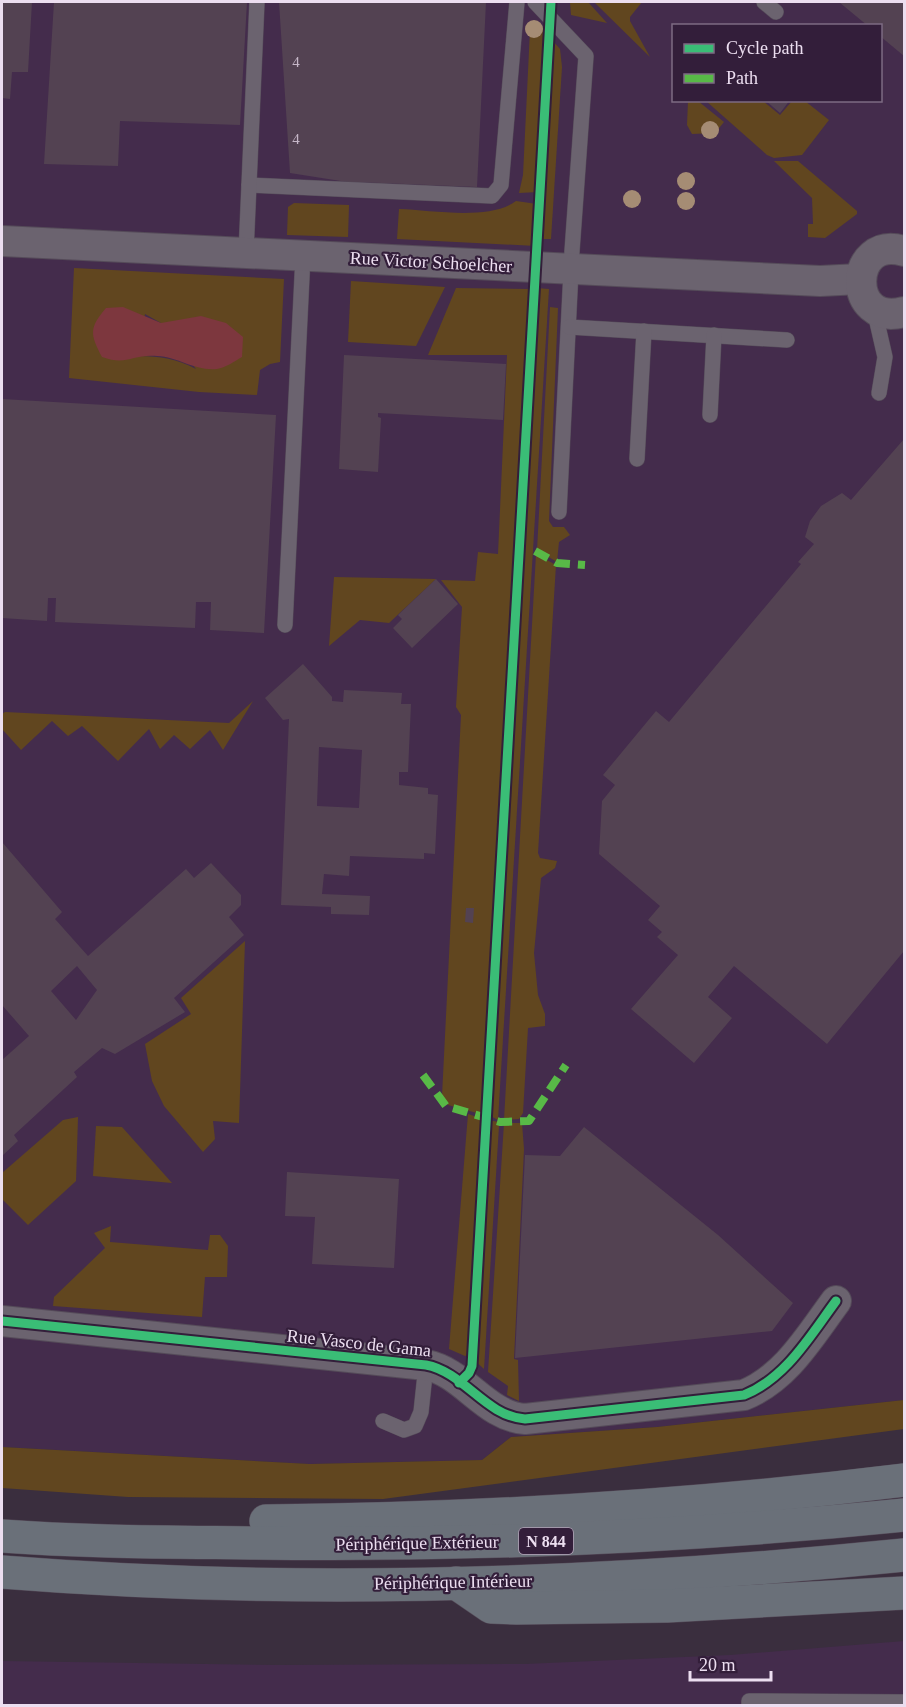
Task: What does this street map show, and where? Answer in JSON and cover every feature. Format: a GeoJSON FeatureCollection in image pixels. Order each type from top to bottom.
{"type":"FeatureCollection","features":[{"type":"Feature","properties":{"kind":"highway"},"geometry":{"type":"LineString","coordinates":[[188,1542],[229,1522],[426,1518],[649,1507],[904,1480]]}},
{"type":"Feature","properties":{"kind":"highway","name":"Périphérique Extérieur"},"geometry":{"type":"LineString","coordinates":[[2,1536],[378,1545],[541,1541],[789,1526],[904,1515]]}},
{"type":"Feature","properties":{"kind":"highway","name":"Périphérique Intérieur"},"geometry":{"type":"LineString","coordinates":[[2,1572],[145,1581],[456,1583],[663,1575],[904,1555]]}},
{"type":"Feature","properties":{"kind":"highway"},"geometry":{"type":"LineString","coordinates":[[456,1583],[491,1607],[517,1608],[668,1606],[904,1593]]}},
{"type":"Feature","properties":{"kind":"street","name":"Rue Victor Schoelcher"},"geometry":{"type":"LineString","coordinates":[[2,241],[820,281],[860,279]]}},
{"type":"Feature","properties":{"kind":"street"},"geometry":{"type":"LineString","coordinates":[[904,251],[886,249],[876,253],[863,268],[860,279],[863,296],[874,309],[896,314],[904,312]]}},
{"type":"Feature","properties":{"kind":"street","name":"Rue Vasco de Gama"},"geometry":{"type":"LineString","coordinates":[[2,1321],[426,1365],[439,1368],[497,1411],[513,1418],[525,1419],[734,1397],[757,1390],[793,1359],[836,1301]]}},
{"type":"Feature","properties":{"kind":"lane"},"geometry":{"type":"LineString","coordinates":[[246,253],[258,2]]}},
{"type":"Feature","properties":{"kind":"lane"},"geometry":{"type":"LineString","coordinates":[[249,185],[492,196],[501,185],[517,2]]}},
{"type":"Feature","properties":{"kind":"lane"},"geometry":{"type":"LineString","coordinates":[[535,2],[586,56],[559,512]]}},
{"type":"Feature","properties":{"kind":"lane"},"geometry":{"type":"LineString","coordinates":[[764,2],[776,12]]}},
{"type":"Feature","properties":{"kind":"lane"},"geometry":{"type":"LineString","coordinates":[[285,625],[303,256]]}},
{"type":"Feature","properties":{"kind":"lane"},"geometry":{"type":"LineString","coordinates":[[874,309],[885,357],[879,393]]}},
{"type":"Feature","properties":{"kind":"lane"},"geometry":{"type":"LineString","coordinates":[[569,327],[787,339]]}},
{"type":"Feature","properties":{"kind":"lane"},"geometry":{"type":"LineString","coordinates":[[637,459],[644,331]]}},
{"type":"Feature","properties":{"kind":"lane"},"geometry":{"type":"LineString","coordinates":[[710,415],[714,335]]}},
{"type":"Feature","properties":{"kind":"lane"},"geometry":{"type":"LineString","coordinates":[[383,1421],[404,1430],[415,1426],[421,1412],[426,1365]]}},
{"type":"Feature","properties":{"kind":"lane"},"geometry":{"type":"LineString","coordinates":[[749,1706],[749,1701],[904,1702]]}},
{"type":"Feature","properties":{"kind":"shaded area"},"geometry":{"type":"Polygon","coordinates":[[[2,2],[904,2],[904,1400],[657,1427],[511,1437],[482,1460],[310,1464],[2,1447],[2,2]]]}},
{"type":"Feature","properties":{"kind":"shaded area"},"geometry":{"type":"Polygon","coordinates":[[[570,2],[588,2],[607,23],[571,15],[570,2]]]}},
{"type":"Feature","properties":{"kind":"shaded area"},"geometry":{"type":"Polygon","coordinates":[[[594,2],[642,2],[630,17],[630,21],[650,57],[594,2]]]}},
{"type":"Feature","properties":{"kind":"shaded area"},"geometry":{"type":"Polygon","coordinates":[[[540,24],[546,33],[547,41],[538,192],[519,193],[523,175],[530,30],[534,25],[540,24]]]}},
{"type":"Feature","properties":{"kind":"shaded area"},"geometry":{"type":"Polygon","coordinates":[[[552,40],[560,49],[562,67],[551,239],[540,239],[538,231],[552,40]]]}},
{"type":"Feature","properties":{"kind":"shaded area"},"geometry":{"type":"Polygon","coordinates":[[[688,102],[699,102],[724,122],[715,133],[692,134],[687,125],[688,102]]]}},
{"type":"Feature","properties":{"kind":"shaded area"},"geometry":{"type":"Polygon","coordinates":[[[707,102],[764,102],[780,115],[791,102],[806,102],[829,120],[802,155],[774,158],[767,155],[707,102]]]}},
{"type":"Feature","properties":{"kind":"shaded area"},"geometry":{"type":"Polygon","coordinates":[[[774,161],[798,161],[857,211],[857,214],[825,238],[808,237],[808,224],[813,224],[812,198],[774,161]]]}},
{"type":"Feature","properties":{"kind":"shaded area"},"geometry":{"type":"Polygon","coordinates":[[[516,201],[537,204],[536,246],[397,239],[399,209],[476,213],[505,207],[516,201]]]}},
{"type":"Feature","properties":{"kind":"shaded area"},"geometry":{"type":"Polygon","coordinates":[[[294,203],[349,205],[348,237],[287,235],[288,207],[294,203]]]}},
{"type":"Feature","properties":{"kind":"shaded area"},"geometry":{"type":"Polygon","coordinates":[[[74,268],[284,279],[280,362],[270,364],[260,370],[257,395],[199,392],[69,378],[74,268]],[[145,314],[139,356],[168,359],[196,369],[161,323],[145,314]]]}},
{"type":"Feature","properties":{"kind":"shaded area"},"geometry":{"type":"Polygon","coordinates":[[[351,281],[445,287],[416,346],[348,342],[351,281]]]}},
{"type":"Feature","properties":{"kind":"shaded area"},"geometry":{"type":"Polygon","coordinates":[[[456,288],[531,289],[484,1115],[448,1105],[442,1096],[461,715],[456,707],[462,607],[441,580],[475,581],[478,552],[498,554],[507,355],[428,355],[456,288]]]}},
{"type":"Feature","properties":{"kind":"shaded area"},"geometry":{"type":"Polygon","coordinates":[[[536,288],[549,289],[498,1120],[487,1114],[536,288]]]}},
{"type":"Feature","properties":{"kind":"shaded area"},"geometry":{"type":"Polygon","coordinates":[[[123,307],[161,323],[201,316],[226,323],[243,337],[242,357],[223,367],[209,369],[157,356],[124,360],[102,357],[95,342],[94,326],[106,308],[123,307]]]}},
{"type":"Feature","properties":{"kind":"shaded area"},"geometry":{"type":"Polygon","coordinates":[[[550,307],[558,308],[549,521],[553,527],[564,527],[570,535],[559,542],[557,562],[537,550],[550,307]]]}},
{"type":"Feature","properties":{"kind":"shaded area"},"geometry":{"type":"Polygon","coordinates":[[[536,554],[556,565],[538,853],[540,858],[557,861],[555,868],[541,878],[534,953],[538,995],[545,1014],[545,1026],[528,1028],[523,1113],[519,1119],[504,1120],[536,554]]]}},
{"type":"Feature","properties":{"kind":"shaded area"},"geometry":{"type":"Polygon","coordinates":[[[334,577],[436,579],[389,623],[360,620],[329,646],[334,577]]]}},
{"type":"Feature","properties":{"kind":"shaded area"},"geometry":{"type":"Polygon","coordinates":[[[253,701],[223,750],[210,730],[190,749],[174,735],[160,749],[149,729],[118,761],[82,726],[68,736],[52,721],[21,750],[2,729],[2,714],[5,712],[229,723],[253,701]]]}},
{"type":"Feature","properties":{"kind":"shaded area"},"geometry":{"type":"Polygon","coordinates":[[[245,941],[239,1123],[213,1121],[215,1139],[203,1152],[164,1106],[152,1081],[145,1044],[191,1014],[181,998],[245,941]]]}},
{"type":"Feature","properties":{"kind":"shaded area"},"geometry":{"type":"Polygon","coordinates":[[[468,1114],[483,1119],[472,1349],[470,1354],[465,1356],[449,1349],[468,1114]]]}},
{"type":"Feature","properties":{"kind":"shaded area"},"geometry":{"type":"Polygon","coordinates":[[[78,1117],[76,1181],[28,1225],[2,1199],[2,1173],[63,1120],[78,1117]]]}},
{"type":"Feature","properties":{"kind":"shaded area"},"geometry":{"type":"Polygon","coordinates":[[[488,1120],[499,1122],[499,1126],[484,1369],[473,1359],[488,1120]]]}},
{"type":"Feature","properties":{"kind":"shaded area"},"geometry":{"type":"Polygon","coordinates":[[[504,1123],[522,1123],[524,1149],[514,1359],[518,1360],[519,1401],[507,1395],[508,1386],[488,1372],[504,1123]]]}},
{"type":"Feature","properties":{"kind":"shaded area"},"geometry":{"type":"Polygon","coordinates":[[[96,1126],[122,1127],[172,1183],[93,1176],[96,1126]]]}},
{"type":"Feature","properties":{"kind":"shaded area"},"geometry":{"type":"Polygon","coordinates":[[[111,1226],[110,1242],[208,1250],[210,1235],[220,1235],[228,1246],[227,1277],[205,1277],[202,1317],[53,1306],[54,1297],[105,1248],[94,1233],[111,1226]]]}},
{"type":"Feature","properties":{"kind":"shaded area"},"geometry":{"type":"Polygon","coordinates":[[[904,1400],[904,1429],[383,1499],[128,1497],[2,1488],[2,1447],[310,1464],[482,1460],[511,1437],[657,1427],[904,1400]]]}},
{"type":"Feature","properties":{"kind":"shaded area"},"geometry":{"type":"Polygon","coordinates":[[[904,1641],[904,1705],[2,1706],[2,1661],[278,1665],[525,1664],[730,1655],[904,1641]]]}},
{"type":"Feature","properties":{"kind":"building"},"geometry":{"type":"Polygon","coordinates":[[[2,2],[32,2],[28,72],[12,72],[10,99],[2,98],[2,2]]]}},
{"type":"Feature","properties":{"kind":"building"},"geometry":{"type":"Polygon","coordinates":[[[54,2],[247,2],[240,125],[120,121],[118,166],[44,164],[54,2]]]}},
{"type":"Feature","properties":{"kind":"building"},"geometry":{"type":"Polygon","coordinates":[[[279,2],[486,2],[477,187],[357,182],[352,192],[347,182],[290,173],[279,2]]]}},
{"type":"Feature","properties":{"kind":"building"},"geometry":{"type":"Polygon","coordinates":[[[839,2],[904,2],[904,56],[882,38],[882,24],[866,24],[839,2]]]}},
{"type":"Feature","properties":{"kind":"building"},"geometry":{"type":"Polygon","coordinates":[[[767,102],[788,102],[780,113],[767,102]]]}},
{"type":"Feature","properties":{"kind":"building"},"geometry":{"type":"Polygon","coordinates":[[[344,355],[506,364],[503,420],[378,413],[378,417],[381,418],[378,472],[339,469],[344,355]]]}},
{"type":"Feature","properties":{"kind":"building"},"geometry":{"type":"Polygon","coordinates":[[[2,399],[276,415],[264,633],[210,630],[211,602],[196,602],[195,628],[55,622],[56,598],[48,598],[47,621],[2,618],[2,399]]]}},
{"type":"Feature","properties":{"kind":"building"},"geometry":{"type":"Polygon","coordinates":[[[904,439],[904,951],[827,1044],[734,966],[708,997],[732,1018],[694,1063],[631,1009],[678,955],[657,937],[662,932],[648,920],[660,906],[599,854],[602,801],[615,785],[603,775],[656,711],[669,722],[801,564],[798,562],[814,544],[805,537],[810,521],[821,506],[842,493],[851,500],[904,439]]]}},
{"type":"Feature","properties":{"kind":"building"},"geometry":{"type":"Polygon","coordinates":[[[436,579],[458,604],[412,648],[393,628],[402,619],[398,615],[436,579]]]}},
{"type":"Feature","properties":{"kind":"building"},"geometry":{"type":"Polygon","coordinates":[[[303,664],[332,697],[332,701],[343,702],[344,690],[402,693],[401,704],[411,704],[408,772],[399,772],[399,785],[428,788],[428,794],[438,795],[435,854],[424,853],[424,859],[350,856],[349,876],[324,874],[322,894],[370,896],[369,915],[331,914],[331,907],[281,905],[289,719],[283,720],[265,698],[303,664]],[[319,747],[317,806],[359,808],[362,750],[319,747]]]}},
{"type":"Feature","properties":{"kind":"building"},"geometry":{"type":"Polygon","coordinates":[[[2,842],[62,912],[55,919],[88,956],[186,869],[194,878],[211,863],[241,895],[241,905],[229,917],[244,935],[174,998],[185,1012],[115,1054],[102,1048],[74,1072],[77,1077],[14,1135],[18,1141],[2,1156],[2,1060],[29,1036],[2,1005],[2,842]],[[77,966],[51,991],[76,1020],[97,990],[77,966]]]}},
{"type":"Feature","properties":{"kind":"building"},"geometry":{"type":"Polygon","coordinates":[[[466,908],[474,908],[473,923],[465,922],[466,908]]]}},
{"type":"Feature","properties":{"kind":"building"},"geometry":{"type":"Polygon","coordinates":[[[584,1127],[718,1235],[793,1303],[772,1331],[515,1358],[525,1155],[560,1156],[584,1127]]]}},
{"type":"Feature","properties":{"kind":"building"},"geometry":{"type":"Polygon","coordinates":[[[287,1172],[399,1179],[394,1268],[312,1264],[315,1217],[285,1216],[287,1172]]]}},
{"type":"Feature","properties":{"kind":"marked path"},"geometry":{"type":"LineString","coordinates":[[535,551],[557,563],[585,565]]}},
{"type":"Feature","properties":{"kind":"marked path"},"geometry":{"type":"LineString","coordinates":[[423,1075],[446,1106],[500,1122],[529,1121],[566,1065]]}},
{"type":"Feature","properties":{"kind":"cycle path"},"geometry":{"type":"LineString","coordinates":[[459,1383],[469,1373],[472,1366],[551,2]]}},
{"type":"Feature","properties":{"kind":"cycle path"},"geometry":{"type":"LineString","coordinates":[[2,1321],[426,1365],[452,1376],[498,1410],[525,1419],[744,1395],[759,1388],[785,1367],[807,1342],[836,1301]]}}]}
